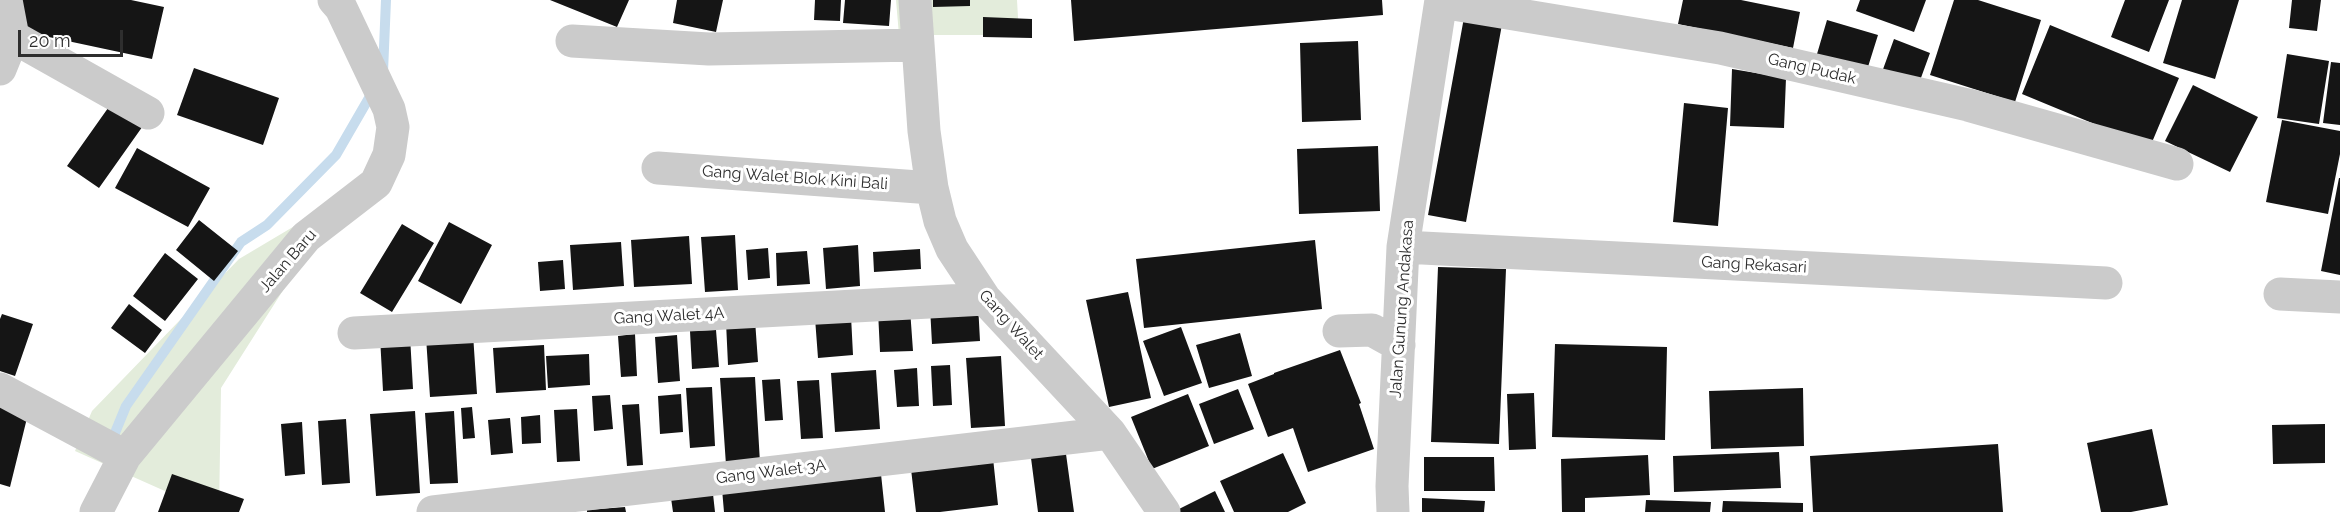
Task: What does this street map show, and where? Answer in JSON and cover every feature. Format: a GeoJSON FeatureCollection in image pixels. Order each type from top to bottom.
{"type":"FeatureCollection","features":[{"type":"Feature","properties":{"kind":"street"},"geometry":{"type":"LineString","coordinates":[[0,69],[13,37],[6,0]]}},
{"type":"Feature","properties":{"kind":"street","name":"Jalan Baru"},"geometry":{"type":"LineString","coordinates":[[96,512],[125,456],[306,237],[375,183],[389,155],[393,127],[389,109],[341,8],[334,0]]}},
{"type":"Feature","properties":{"kind":"street","name":"Gang Walet"},"geometry":{"type":"LineString","coordinates":[[915,0],[924,131],[932,188],[940,220],[952,249],[985,299],[1110,433],[1164,512]]}},
{"type":"Feature","properties":{"kind":"street","name":"Gang Pudak"},"geometry":{"type":"LineString","coordinates":[[1441,1],[1720,48],[1968,105],[2177,164]]}},
{"type":"Feature","properties":{"kind":"street","name":"Jalan Gunung Andakasa"},"geometry":{"type":"LineString","coordinates":[[1393,512],[1403,247],[1441,1]]}},
{"type":"Feature","properties":{"kind":"street"},"geometry":{"type":"LineString","coordinates":[[13,37],[148,114]]}},
{"type":"Feature","properties":{"kind":"street"},"geometry":{"type":"LineString","coordinates":[[572,41],[656,48],[709,49],[917,45]]}},
{"type":"Feature","properties":{"kind":"street","name":"Gang Walet Blok Kini Bali"},"geometry":{"type":"LineString","coordinates":[[658,168],[932,188]]}},
{"type":"Feature","properties":{"kind":"street","name":"Gang Rekasari"},"geometry":{"type":"LineString","coordinates":[[1403,247],[2106,283]]}},
{"type":"Feature","properties":{"kind":"street"},"geometry":{"type":"LineString","coordinates":[[2280,294],[2340,297]]}},
{"type":"Feature","properties":{"kind":"street","name":"Gang Walet 4A"},"geometry":{"type":"LineString","coordinates":[[354,333],[985,299]]}},
{"type":"Feature","properties":{"kind":"street"},"geometry":{"type":"LineString","coordinates":[[1339,331],[1371,330],[1399,345]]}},
{"type":"Feature","properties":{"kind":"street"},"geometry":{"type":"LineString","coordinates":[[0,389],[125,456]]}},
{"type":"Feature","properties":{"kind":"street","name":"Gang Walet 3A"},"geometry":{"type":"LineString","coordinates":[[433,512],[1110,433]]}},
{"type":"Feature","properties":{"kind":"green space"},"geometry":{"type":"Polygon","coordinates":[[[896,0],[1017,0],[1019,35],[899,35],[896,0]]]}},
{"type":"Feature","properties":{"kind":"green space"},"geometry":{"type":"Polygon","coordinates":[[[350,193],[289,281],[221,388],[219,512],[212,512],[75,451],[92,411],[239,259],[350,193]]]}},
{"type":"Feature","properties":{"kind":"building"},"geometry":{"type":"Polygon","coordinates":[[[22,0],[131,0],[164,7],[152,59],[16,30],[22,0]]]}},
{"type":"Feature","properties":{"kind":"building"},"geometry":{"type":"Polygon","coordinates":[[[550,0],[629,0],[617,27],[550,0]]]}},
{"type":"Feature","properties":{"kind":"building"},"geometry":{"type":"Polygon","coordinates":[[[677,0],[723,0],[716,32],[673,23],[677,0]]]}},
{"type":"Feature","properties":{"kind":"building"},"geometry":{"type":"Polygon","coordinates":[[[815,0],[841,0],[840,21],[814,20],[815,0]]]}},
{"type":"Feature","properties":{"kind":"building"},"geometry":{"type":"Polygon","coordinates":[[[845,0],[891,0],[889,26],[843,23],[845,0]]]}},
{"type":"Feature","properties":{"kind":"building"},"geometry":{"type":"Polygon","coordinates":[[[933,0],[970,0],[970,6],[933,7],[933,0]]]}},
{"type":"Feature","properties":{"kind":"building"},"geometry":{"type":"Polygon","coordinates":[[[1071,0],[1382,0],[1383,15],[1074,41],[1071,0]]]}},
{"type":"Feature","properties":{"kind":"building"},"geometry":{"type":"Polygon","coordinates":[[[1683,0],[1741,0],[1800,12],[1793,48],[1678,24],[1683,0]]]}},
{"type":"Feature","properties":{"kind":"building"},"geometry":{"type":"Polygon","coordinates":[[[1860,0],[1926,0],[1914,32],[1856,11],[1860,0]]]}},
{"type":"Feature","properties":{"kind":"building"},"geometry":{"type":"Polygon","coordinates":[[[1954,0],[1978,0],[2041,20],[2015,102],[1930,75],[1954,0]]]}},
{"type":"Feature","properties":{"kind":"building"},"geometry":{"type":"Polygon","coordinates":[[[2125,0],[2169,0],[2149,52],[2111,37],[2125,0]]]}},
{"type":"Feature","properties":{"kind":"building"},"geometry":{"type":"Polygon","coordinates":[[[2182,0],[2239,0],[2215,79],[2163,63],[2182,0]]]}},
{"type":"Feature","properties":{"kind":"building"},"geometry":{"type":"Polygon","coordinates":[[[2292,0],[2321,0],[2317,31],[2289,28],[2292,0]]]}},
{"type":"Feature","properties":{"kind":"building"},"geometry":{"type":"Polygon","coordinates":[[[1465,12],[1503,19],[1466,222],[1428,215],[1465,12]]]}},
{"type":"Feature","properties":{"kind":"building"},"geometry":{"type":"Polygon","coordinates":[[[983,17],[1032,19],[1032,38],[983,37],[983,17]]]}},
{"type":"Feature","properties":{"kind":"building"},"geometry":{"type":"Polygon","coordinates":[[[1827,20],[1878,35],[1867,70],[1817,54],[1827,20]]]}},
{"type":"Feature","properties":{"kind":"building"},"geometry":{"type":"Polygon","coordinates":[[[2050,25],[2179,78],[2150,147],[2022,94],[2050,25]]]}},
{"type":"Feature","properties":{"kind":"building"},"geometry":{"type":"Polygon","coordinates":[[[1894,39],[1930,53],[1918,86],[1882,72],[1894,39]]]}},
{"type":"Feature","properties":{"kind":"building"},"geometry":{"type":"Polygon","coordinates":[[[1358,41],[1361,120],[1302,122],[1300,43],[1358,41]]]}},
{"type":"Feature","properties":{"kind":"building"},"geometry":{"type":"Polygon","coordinates":[[[2287,54],[2329,61],[2319,124],[2277,118],[2287,54]]]}},
{"type":"Feature","properties":{"kind":"building"},"geometry":{"type":"Polygon","coordinates":[[[2331,62],[2340,63],[2340,125],[2323,123],[2331,62]]]}},
{"type":"Feature","properties":{"kind":"building"},"geometry":{"type":"Polygon","coordinates":[[[194,68],[279,98],[263,145],[177,115],[194,68]]]}},
{"type":"Feature","properties":{"kind":"building"},"geometry":{"type":"Polygon","coordinates":[[[1732,69],[1786,78],[1784,128],[1730,126],[1732,69]]]}},
{"type":"Feature","properties":{"kind":"building"},"geometry":{"type":"Polygon","coordinates":[[[2193,85],[2258,117],[2230,172],[2165,141],[2193,85]]]}},
{"type":"Feature","properties":{"kind":"building"},"geometry":{"type":"Polygon","coordinates":[[[113,101],[145,123],[99,188],[67,166],[113,101]]]}},
{"type":"Feature","properties":{"kind":"building"},"geometry":{"type":"Polygon","coordinates":[[[1684,103],[1728,108],[1718,226],[1673,222],[1684,103]]]}},
{"type":"Feature","properties":{"kind":"building"},"geometry":{"type":"Polygon","coordinates":[[[2282,120],[2340,131],[2340,154],[2328,214],[2266,202],[2282,120]]]}},
{"type":"Feature","properties":{"kind":"building"},"geometry":{"type":"Polygon","coordinates":[[[1378,146],[1380,211],[1299,214],[1297,149],[1378,146]]]}},
{"type":"Feature","properties":{"kind":"building"},"geometry":{"type":"Polygon","coordinates":[[[137,148],[210,188],[188,227],[115,188],[137,148]]]}},
{"type":"Feature","properties":{"kind":"building"},"geometry":{"type":"Polygon","coordinates":[[[2340,178],[2340,275],[2321,271],[2340,178]]]}},
{"type":"Feature","properties":{"kind":"building"},"geometry":{"type":"Polygon","coordinates":[[[199,220],[238,251],[214,281],[176,250],[199,220]]]}},
{"type":"Feature","properties":{"kind":"building"},"geometry":{"type":"Polygon","coordinates":[[[449,222],[492,245],[461,304],[418,281],[449,222]]]}},
{"type":"Feature","properties":{"kind":"building"},"geometry":{"type":"Polygon","coordinates":[[[402,224],[434,243],[392,312],[360,293],[402,224]]]}},
{"type":"Feature","properties":{"kind":"building"},"geometry":{"type":"Polygon","coordinates":[[[735,235],[738,290],[705,292],[701,237],[735,235]]]}},
{"type":"Feature","properties":{"kind":"building"},"geometry":{"type":"Polygon","coordinates":[[[689,236],[692,284],[634,287],[631,240],[689,236]]]}},
{"type":"Feature","properties":{"kind":"building"},"geometry":{"type":"Polygon","coordinates":[[[1315,240],[1322,309],[1144,328],[1136,259],[1315,240]]]}},
{"type":"Feature","properties":{"kind":"building"},"geometry":{"type":"Polygon","coordinates":[[[621,242],[624,286],[573,290],[570,245],[621,242]]]}},
{"type":"Feature","properties":{"kind":"building"},"geometry":{"type":"Polygon","coordinates":[[[858,245],[860,286],[826,289],[823,248],[858,245]]]}},
{"type":"Feature","properties":{"kind":"building"},"geometry":{"type":"Polygon","coordinates":[[[768,248],[770,278],[748,280],[746,250],[768,248]]]}},
{"type":"Feature","properties":{"kind":"building"},"geometry":{"type":"Polygon","coordinates":[[[920,249],[921,269],[874,272],[873,252],[920,249]]]}},
{"type":"Feature","properties":{"kind":"building"},"geometry":{"type":"Polygon","coordinates":[[[807,251],[810,284],[777,286],[776,253],[807,251]]]}},
{"type":"Feature","properties":{"kind":"building"},"geometry":{"type":"Polygon","coordinates":[[[165,253],[198,279],[165,321],[133,296],[165,253]]]}},
{"type":"Feature","properties":{"kind":"building"},"geometry":{"type":"Polygon","coordinates":[[[563,260],[565,289],[540,291],[538,262],[563,260]]]}},
{"type":"Feature","properties":{"kind":"building"},"geometry":{"type":"Polygon","coordinates":[[[1438,267],[1506,269],[1499,444],[1431,442],[1438,267]]]}},
{"type":"Feature","properties":{"kind":"building"},"geometry":{"type":"Polygon","coordinates":[[[1128,292],[1151,398],[1109,407],[1086,300],[1128,292]]]}},
{"type":"Feature","properties":{"kind":"building"},"geometry":{"type":"Polygon","coordinates":[[[129,304],[162,330],[145,353],[111,328],[129,304]]]}},
{"type":"Feature","properties":{"kind":"building"},"geometry":{"type":"Polygon","coordinates":[[[978,304],[980,341],[932,344],[930,307],[978,304]]]}},
{"type":"Feature","properties":{"kind":"building"},"geometry":{"type":"Polygon","coordinates":[[[910,309],[913,351],[880,352],[878,311],[910,309]]]}},
{"type":"Feature","properties":{"kind":"building"},"geometry":{"type":"Polygon","coordinates":[[[2,314],[33,324],[15,376],[0,371],[0,319],[2,314]]]}},
{"type":"Feature","properties":{"kind":"building"},"geometry":{"type":"Polygon","coordinates":[[[851,316],[853,355],[818,358],[815,318],[851,316]]]}},
{"type":"Feature","properties":{"kind":"building"},"geometry":{"type":"Polygon","coordinates":[[[755,320],[758,362],[728,365],[726,322],[755,320]]]}},
{"type":"Feature","properties":{"kind":"building"},"geometry":{"type":"Polygon","coordinates":[[[1181,327],[1202,383],[1164,396],[1143,341],[1181,327]]]}},
{"type":"Feature","properties":{"kind":"building"},"geometry":{"type":"Polygon","coordinates":[[[716,330],[719,367],[692,369],[690,331],[716,330]]]}},
{"type":"Feature","properties":{"kind":"building"},"geometry":{"type":"Polygon","coordinates":[[[1240,333],[1252,376],[1209,388],[1196,345],[1240,333]]]}},
{"type":"Feature","properties":{"kind":"building"},"geometry":{"type":"Polygon","coordinates":[[[473,334],[477,394],[430,397],[426,337],[473,334]]]}},
{"type":"Feature","properties":{"kind":"building"},"geometry":{"type":"Polygon","coordinates":[[[635,334],[637,376],[621,377],[618,336],[635,334]]]}},
{"type":"Feature","properties":{"kind":"building"},"geometry":{"type":"Polygon","coordinates":[[[677,335],[680,381],[658,383],[655,337],[677,335]]]}},
{"type":"Feature","properties":{"kind":"building"},"geometry":{"type":"Polygon","coordinates":[[[410,336],[413,389],[383,391],[380,337],[410,336]]]}},
{"type":"Feature","properties":{"kind":"building"},"geometry":{"type":"Polygon","coordinates":[[[1555,344],[1667,347],[1665,440],[1552,437],[1555,344]]]}},
{"type":"Feature","properties":{"kind":"building"},"geometry":{"type":"Polygon","coordinates":[[[544,345],[546,390],[496,393],[493,348],[544,345]]]}},
{"type":"Feature","properties":{"kind":"building"},"geometry":{"type":"Polygon","coordinates":[[[1340,350],[1361,403],[1359,404],[1374,449],[1308,472],[1293,428],[1268,437],[1248,384],[1340,350]]]}},
{"type":"Feature","properties":{"kind":"building"},"geometry":{"type":"Polygon","coordinates":[[[589,354],[590,385],[548,388],[546,356],[589,354]]]}},
{"type":"Feature","properties":{"kind":"building"},"geometry":{"type":"Polygon","coordinates":[[[1001,356],[1005,426],[971,428],[966,358],[1001,356]]]}},
{"type":"Feature","properties":{"kind":"building"},"geometry":{"type":"Polygon","coordinates":[[[950,365],[952,405],[933,406],[931,366],[950,365]]]}},
{"type":"Feature","properties":{"kind":"building"},"geometry":{"type":"Polygon","coordinates":[[[917,368],[919,406],[897,407],[894,370],[917,368]]]}},
{"type":"Feature","properties":{"kind":"building"},"geometry":{"type":"Polygon","coordinates":[[[876,370],[880,429],[835,432],[831,373],[876,370]]]}},
{"type":"Feature","properties":{"kind":"building"},"geometry":{"type":"Polygon","coordinates":[[[755,377],[760,463],[726,465],[720,378],[755,377]]]}},
{"type":"Feature","properties":{"kind":"building"},"geometry":{"type":"Polygon","coordinates":[[[780,379],[783,420],[765,421],[762,380],[780,379]]]}},
{"type":"Feature","properties":{"kind":"building"},"geometry":{"type":"Polygon","coordinates":[[[819,380],[823,438],[801,439],[797,381],[819,380]]]}},
{"type":"Feature","properties":{"kind":"building"},"geometry":{"type":"Polygon","coordinates":[[[712,387],[715,446],[690,448],[686,388],[712,387]]]}},
{"type":"Feature","properties":{"kind":"building"},"geometry":{"type":"Polygon","coordinates":[[[1803,388],[1804,446],[1711,449],[1709,391],[1803,388]]]}},
{"type":"Feature","properties":{"kind":"building"},"geometry":{"type":"Polygon","coordinates":[[[1238,389],[1254,429],[1214,444],[1199,404],[1238,389]]]}},
{"type":"Feature","properties":{"kind":"building"},"geometry":{"type":"Polygon","coordinates":[[[1534,393],[1536,449],[1509,450],[1507,394],[1534,393]]]}},
{"type":"Feature","properties":{"kind":"building"},"geometry":{"type":"Polygon","coordinates":[[[681,394],[683,432],[660,434],[658,396],[681,394]]]}},
{"type":"Feature","properties":{"kind":"building"},"geometry":{"type":"Polygon","coordinates":[[[1188,394],[1209,446],[1152,469],[1131,417],[1188,394]]]}},
{"type":"Feature","properties":{"kind":"building"},"geometry":{"type":"Polygon","coordinates":[[[610,395],[613,429],[594,431],[592,396],[610,395]]]}},
{"type":"Feature","properties":{"kind":"building"},"geometry":{"type":"Polygon","coordinates":[[[639,404],[643,465],[627,466],[622,405],[639,404]]]}},
{"type":"Feature","properties":{"kind":"building"},"geometry":{"type":"Polygon","coordinates":[[[0,407],[28,414],[10,487],[0,484],[0,407]]]}},
{"type":"Feature","properties":{"kind":"building"},"geometry":{"type":"Polygon","coordinates":[[[472,407],[475,438],[463,439],[461,408],[472,407]]]}},
{"type":"Feature","properties":{"kind":"building"},"geometry":{"type":"Polygon","coordinates":[[[577,409],[580,461],[557,462],[554,410],[577,409]]]}},
{"type":"Feature","properties":{"kind":"building"},"geometry":{"type":"Polygon","coordinates":[[[415,411],[420,493],[376,496],[370,414],[415,411]]]}},
{"type":"Feature","properties":{"kind":"building"},"geometry":{"type":"Polygon","coordinates":[[[454,411],[458,483],[430,484],[425,413],[454,411]]]}},
{"type":"Feature","properties":{"kind":"building"},"geometry":{"type":"Polygon","coordinates":[[[540,415],[541,443],[522,444],[521,417],[540,415]]]}},
{"type":"Feature","properties":{"kind":"building"},"geometry":{"type":"Polygon","coordinates":[[[510,418],[513,453],[491,455],[488,420],[510,418]]]}},
{"type":"Feature","properties":{"kind":"building"},"geometry":{"type":"Polygon","coordinates":[[[346,419],[350,483],[322,485],[318,421],[346,419]]]}},
{"type":"Feature","properties":{"kind":"building"},"geometry":{"type":"Polygon","coordinates":[[[302,422],[305,474],[285,476],[281,424],[302,422]]]}},
{"type":"Feature","properties":{"kind":"building"},"geometry":{"type":"Polygon","coordinates":[[[2325,424],[2325,463],[2273,464],[2272,425],[2325,424]]]}},
{"type":"Feature","properties":{"kind":"building"},"geometry":{"type":"Polygon","coordinates":[[[2152,429],[2168,505],[2131,512],[2101,512],[2087,443],[2152,429]]]}},
{"type":"Feature","properties":{"kind":"building"},"geometry":{"type":"Polygon","coordinates":[[[1998,444],[2003,512],[1813,512],[1810,456],[1998,444]]]}},
{"type":"Feature","properties":{"kind":"building"},"geometry":{"type":"Polygon","coordinates":[[[1779,452],[1781,488],[1674,492],[1673,456],[1779,452]]]}},
{"type":"Feature","properties":{"kind":"building"},"geometry":{"type":"Polygon","coordinates":[[[1283,453],[1306,503],[1288,512],[1234,512],[1220,481],[1283,453]]]}},
{"type":"Feature","properties":{"kind":"building"},"geometry":{"type":"Polygon","coordinates":[[[1066,454],[1074,512],[1038,512],[1031,458],[1066,454]]]}},
{"type":"Feature","properties":{"kind":"building"},"geometry":{"type":"Polygon","coordinates":[[[1648,455],[1650,495],[1585,498],[1585,512],[1562,512],[1561,459],[1648,455]]]}},
{"type":"Feature","properties":{"kind":"building"},"geometry":{"type":"Polygon","coordinates":[[[1424,457],[1494,457],[1495,491],[1424,491],[1424,457]]]}},
{"type":"Feature","properties":{"kind":"building"},"geometry":{"type":"Polygon","coordinates":[[[993,458],[998,505],[940,512],[916,512],[911,469],[993,458]]]}},
{"type":"Feature","properties":{"kind":"building"},"geometry":{"type":"Polygon","coordinates":[[[172,474],[244,499],[239,512],[158,512],[172,474]]]}},
{"type":"Feature","properties":{"kind":"building"},"geometry":{"type":"Polygon","coordinates":[[[881,474],[885,512],[724,512],[722,489],[881,474]]]}},
{"type":"Feature","properties":{"kind":"building"},"geometry":{"type":"Polygon","coordinates":[[[1215,491],[1225,512],[1178,512],[1177,510],[1215,491]]]}},
{"type":"Feature","properties":{"kind":"building"},"geometry":{"type":"Polygon","coordinates":[[[713,494],[715,512],[673,512],[671,498],[713,494]]]}},
{"type":"Feature","properties":{"kind":"building"},"geometry":{"type":"Polygon","coordinates":[[[1422,498],[1485,501],[1484,512],[1422,512],[1422,498]]]}},
{"type":"Feature","properties":{"kind":"building"},"geometry":{"type":"Polygon","coordinates":[[[1646,500],[1711,502],[1710,512],[1645,512],[1646,500]]]}},
{"type":"Feature","properties":{"kind":"building"},"geometry":{"type":"Polygon","coordinates":[[[1723,501],[1803,503],[1803,512],[1722,512],[1723,501]]]}},
{"type":"Feature","properties":{"kind":"building"},"geometry":{"type":"Polygon","coordinates":[[[625,507],[626,512],[587,512],[587,510],[625,507]]]}},
{"type":"Feature","properties":{"kind":"waterway"},"geometry":{"type":"LineString","coordinates":[[383,72],[386,0]]}},
{"type":"Feature","properties":{"kind":"waterway"},"geometry":{"type":"LineString","coordinates":[[110,445],[126,406],[241,242],[267,225],[336,155],[373,91]]}}]}
